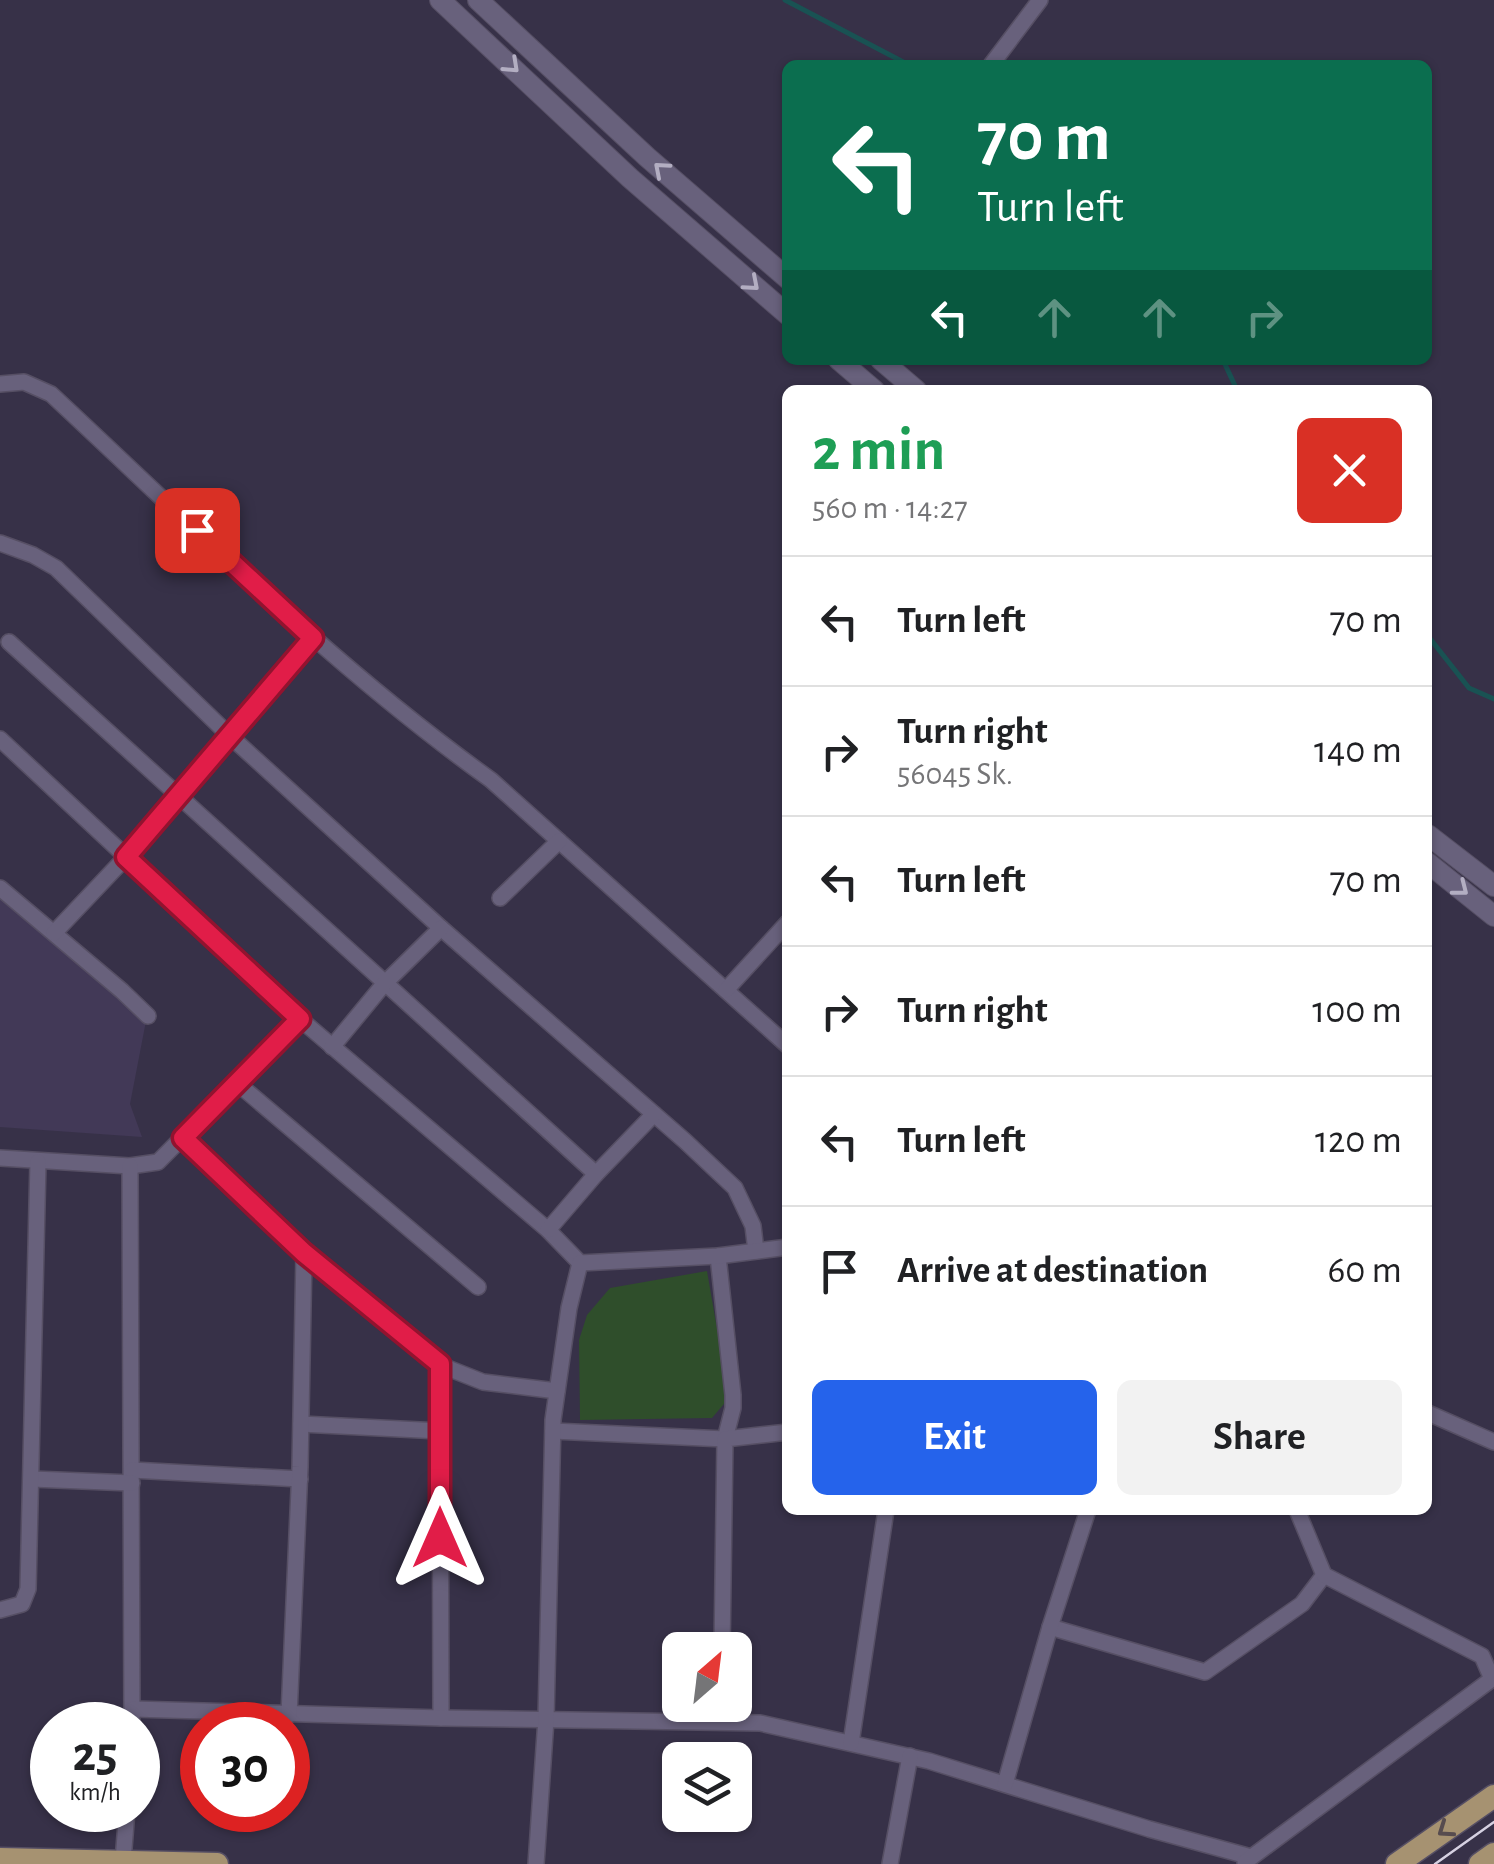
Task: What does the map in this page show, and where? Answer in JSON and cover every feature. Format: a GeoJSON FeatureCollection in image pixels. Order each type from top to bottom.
{"type":"FeatureCollection","features":[{"type":"Feature","properties":{"kind":"main road"},"geometry":{"type":"LineString","coordinates":[[440,0],[630,178],[782,310]]}},
{"type":"Feature","properties":{"kind":"main road"},"geometry":{"type":"LineString","coordinates":[[478,0],[647,157],[782,274]]}},
{"type":"Feature","properties":{"kind":"main road"},"geometry":{"type":"LineString","coordinates":[[845,365],[868,385]]}},
{"type":"Feature","properties":{"kind":"main road"},"geometry":{"type":"LineString","coordinates":[[887,365],[910,385]]}},
{"type":"Feature","properties":{"kind":"main road"},"geometry":{"type":"LineString","coordinates":[[1432,837],[1494,886]]}},
{"type":"Feature","properties":{"kind":"main road"},"geometry":{"type":"LineString","coordinates":[[1432,867],[1494,916]]}},
{"type":"Feature","properties":{"kind":"main road"},"geometry":{"type":"LineString","coordinates":[[1397,1864],[1494,1796]]}},
{"type":"Feature","properties":{"kind":"main road"},"geometry":{"type":"LineString","coordinates":[[1480,1864],[1494,1854]]}},
{"type":"Feature","properties":{"kind":"main road"},"geometry":{"type":"LineString","coordinates":[[0,1859],[217,1864]]}},
{"type":"Feature","properties":{"kind":"street"},"geometry":{"type":"LineString","coordinates":[[995,60],[1040,0]]}},
{"type":"Feature","properties":{"kind":"street"},"geometry":{"type":"LineString","coordinates":[[0,384],[24,382],[51,394],[313,638],[438,742],[491,780],[782,1041]]}},
{"type":"Feature","properties":{"kind":"street"},"geometry":{"type":"LineString","coordinates":[[1,538],[56,568],[230,736],[735,1188],[753,1226],[756,1250]]}},
{"type":"Feature","properties":{"kind":"street"},"geometry":{"type":"LineString","coordinates":[[54,933],[126,857],[313,638]]}},
{"type":"Feature","properties":{"kind":"street"},"geometry":{"type":"LineString","coordinates":[[9,642],[596,1174]]}},
{"type":"Feature","properties":{"kind":"street"},"geometry":{"type":"LineString","coordinates":[[0,739],[300,1019],[548,1230],[580,1263],[718,1256],[782,1248]]}},
{"type":"Feature","properties":{"kind":"street"},"geometry":{"type":"LineString","coordinates":[[500,898],[559,841]]}},
{"type":"Feature","properties":{"kind":"street"},"geometry":{"type":"LineString","coordinates":[[0,888],[148,1016]]}},
{"type":"Feature","properties":{"kind":"street"},"geometry":{"type":"LineString","coordinates":[[332,1047],[384,984],[441,928]]}},
{"type":"Feature","properties":{"kind":"street"},"geometry":{"type":"LineString","coordinates":[[726,990],[782,929]]}},
{"type":"Feature","properties":{"kind":"street"},"geometry":{"type":"LineString","coordinates":[[0,1158],[130,1166],[158,1162],[300,1019]]}},
{"type":"Feature","properties":{"kind":"street"},"geometry":{"type":"LineString","coordinates":[[237,1083],[478,1287]]}},
{"type":"Feature","properties":{"kind":"street"},"geometry":{"type":"LineString","coordinates":[[548,1230],[654,1114]]}},
{"type":"Feature","properties":{"kind":"street"},"geometry":{"type":"LineString","coordinates":[[183,1138],[304,1253],[440,1364],[483,1382],[558,1391]]}},
{"type":"Feature","properties":{"kind":"street"},"geometry":{"type":"LineString","coordinates":[[0,1610],[22,1604],[28,1589],[38,1162]]}},
{"type":"Feature","properties":{"kind":"street"},"geometry":{"type":"LineString","coordinates":[[130,1166],[132,1702]]}},
{"type":"Feature","properties":{"kind":"street"},"geometry":{"type":"LineString","coordinates":[[290,1702],[300,1480],[304,1253]]}},
{"type":"Feature","properties":{"kind":"street"},"geometry":{"type":"LineString","coordinates":[[718,1256],[734,1408],[725,1438],[722,1632]]}},
{"type":"Feature","properties":{"kind":"street"},"geometry":{"type":"LineString","coordinates":[[536,1864],[546,1719],[553,1431],[580,1263]]}},
{"type":"Feature","properties":{"kind":"street"},"geometry":{"type":"LineString","coordinates":[[440,1364],[441,1718]]}},
{"type":"Feature","properties":{"kind":"street"},"geometry":{"type":"LineString","coordinates":[[1432,1414],[1494,1442]]}},
{"type":"Feature","properties":{"kind":"street"},"geometry":{"type":"LineString","coordinates":[[301,1424],[440,1430]]}},
{"type":"Feature","properties":{"kind":"street"},"geometry":{"type":"LineString","coordinates":[[553,1431],[725,1438],[782,1433]]}},
{"type":"Feature","properties":{"kind":"street"},"geometry":{"type":"LineString","coordinates":[[32,1479],[300,1480]]}},
{"type":"Feature","properties":{"kind":"street"},"geometry":{"type":"LineString","coordinates":[[850,1743],[885,1515]]}},
{"type":"Feature","properties":{"kind":"street"},"geometry":{"type":"LineString","coordinates":[[1005,1784],[1086,1515]]}},
{"type":"Feature","properties":{"kind":"street"},"geometry":{"type":"LineString","coordinates":[[310,1715],[760,1723],[910,1756],[1246,1860],[1492,1679],[1482,1656],[1324,1575],[1299,1515]]}},
{"type":"Feature","properties":{"kind":"street"},"geometry":{"type":"LineString","coordinates":[[1050,1627],[1205,1672],[1302,1604],[1324,1575]]}},
{"type":"Feature","properties":{"kind":"street"},"geometry":{"type":"LineString","coordinates":[[890,1864],[910,1756]]}},
{"type":"Feature","properties":{"kind":"street"},"geometry":{"type":"LineString","coordinates":[[124,1862],[126,1832]]}},
{"type":"Feature","properties":{"kind":"shaded area"},"geometry":{"type":"Polygon","coordinates":[[[0,899],[146,1021],[130,1104],[142,1137],[0,1127],[0,899]]]}},
{"type":"Feature","properties":{"kind":"green space"},"geometry":{"type":"Polygon","coordinates":[[[707,1271],[729,1398],[712,1418],[580,1420],[579,1340],[587,1315],[610,1288],[707,1271]]]}},
{"type":"Feature","properties":{"kind":"waterway"},"geometry":{"type":"LineString","coordinates":[[785,0],[899,60]]}},
{"type":"Feature","properties":{"kind":"waterway"},"geometry":{"type":"LineString","coordinates":[[1225,365],[1235,385]]}},
{"type":"Feature","properties":{"kind":"waterway"},"geometry":{"type":"LineString","coordinates":[[1432,641],[1469,688],[1494,699]]}},
{"type":"Feature","properties":{"kind":"tram line"},"geometry":{"type":"LineString","coordinates":[[1435,1864],[1494,1822]]}},
{"type":"Feature","properties":{"kind":"route"},"geometry":{"type":"LineString","coordinates":[[197,530],[313,638],[126,857],[300,1019],[183,1138],[304,1253],[440,1364],[440,1538]]}}]}
